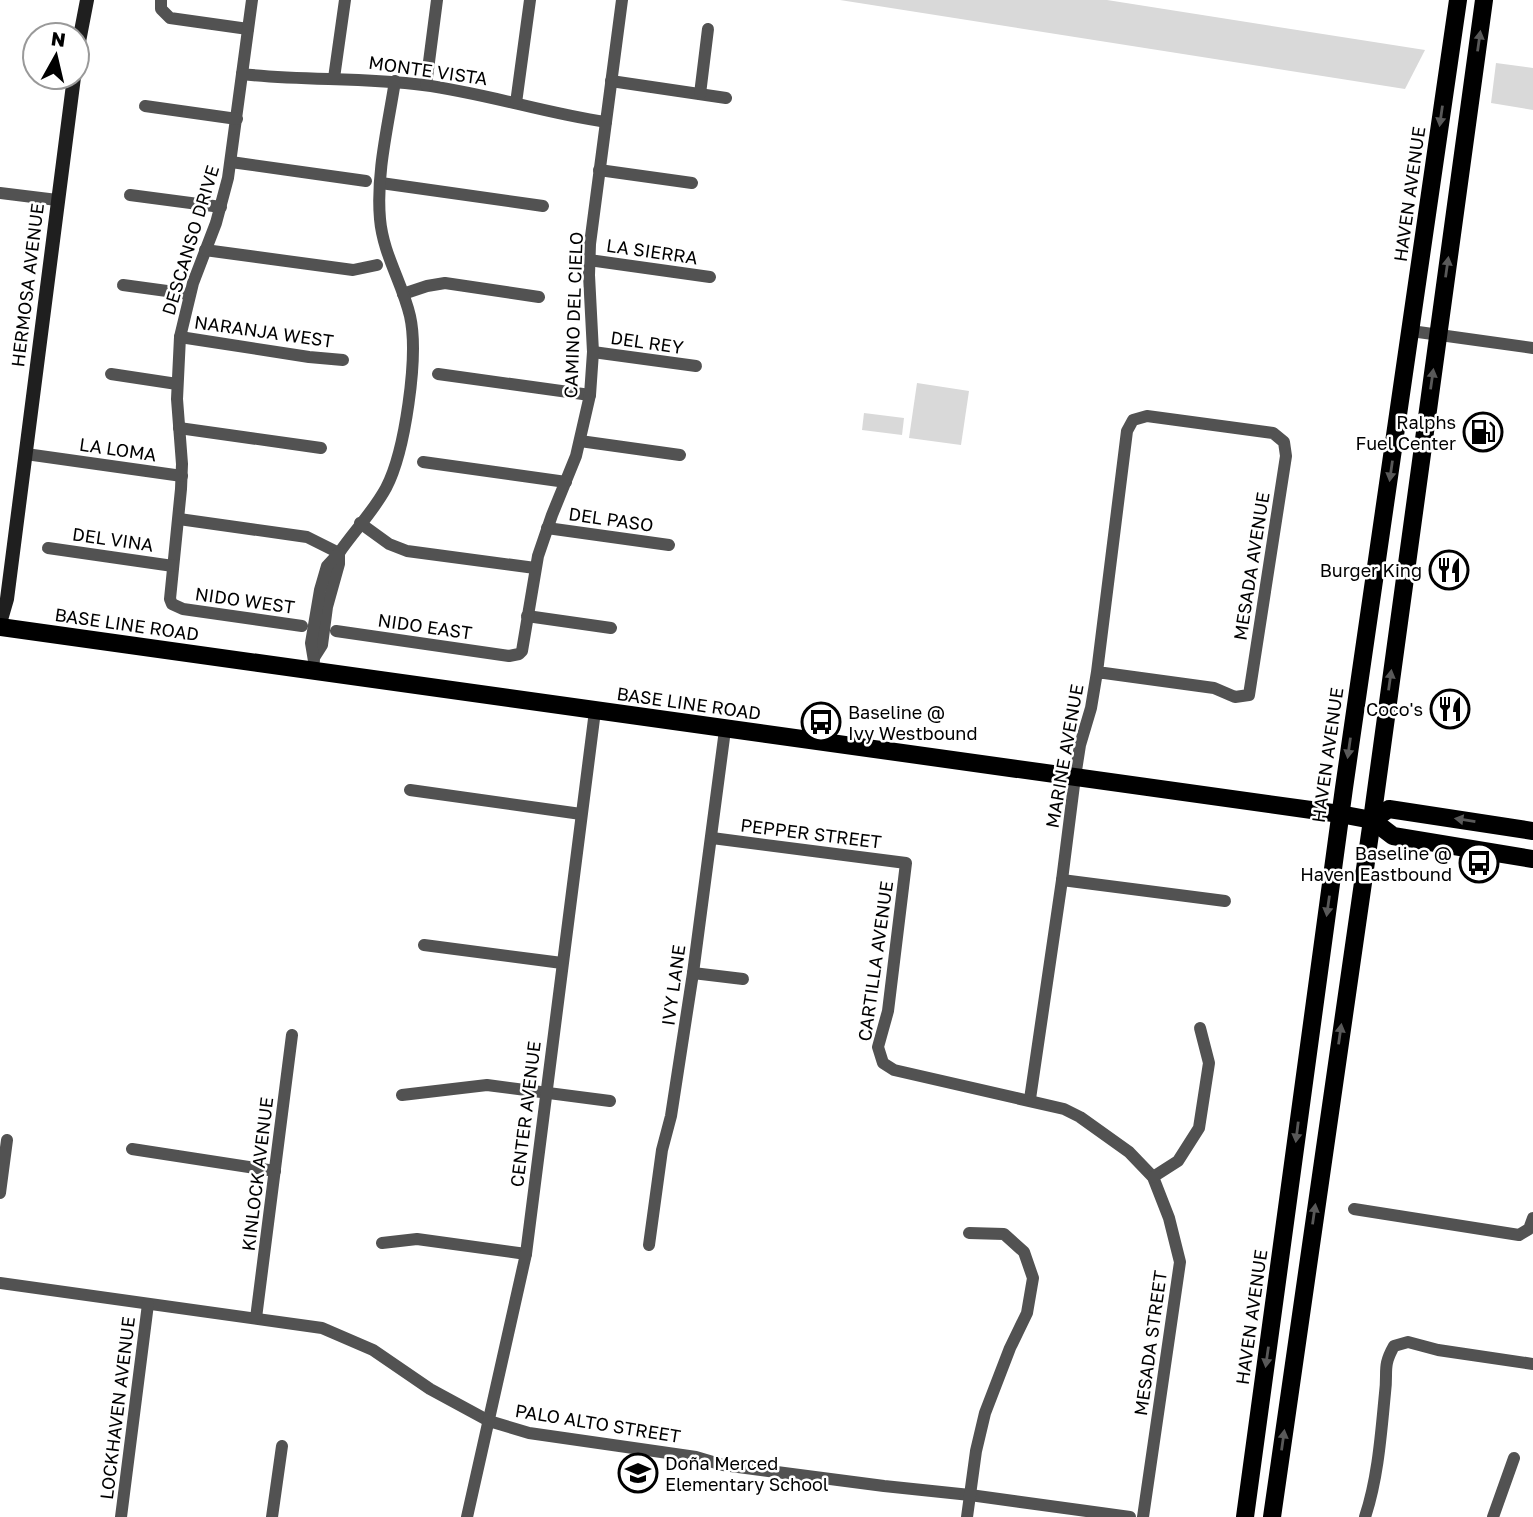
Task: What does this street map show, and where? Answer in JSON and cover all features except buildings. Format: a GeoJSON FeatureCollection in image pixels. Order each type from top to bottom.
{"type":"FeatureCollection","features":[{"type":"Feature","properties":{"kind":"main road","name":"HAVEN AVENUE"},"geometry":{"type":"LineString","coordinates":[[1245,1517],[1340,814],[1458,0]]}},
{"type":"Feature","properties":{"kind":"main road"},"geometry":{"type":"LineString","coordinates":[[1272,1517],[1484,0]]}},
{"type":"Feature","properties":{"kind":"main road","name":"BASE LINE ROAD"},"geometry":{"type":"LineString","coordinates":[[0,625],[314,663],[595,711],[1340,814],[1371,820],[1392,836],[1533,859]]}},
{"type":"Feature","properties":{"kind":"main road","name":"BASE LINE ROAD"},"geometry":{"type":"LineString","coordinates":[[1371,820],[1389,810],[1533,831]]}},
{"type":"Feature","properties":{"kind":"street"},"geometry":{"type":"LineString","coordinates":[[83,21],[87,0]]}},
{"type":"Feature","properties":{"kind":"street"},"geometry":{"type":"LineString","coordinates":[[161,0],[161,9],[170,18],[248,29]]}},
{"type":"Feature","properties":{"kind":"street","name":"DESCANSO DRIVE"},"geometry":{"type":"LineString","coordinates":[[183,610],[172,604],[170,599],[182,476],[177,384],[180,337],[189,295],[221,207],[231,162],[252,0]]}},
{"type":"Feature","properties":{"kind":"street"},"geometry":{"type":"LineString","coordinates":[[334,78],[345,0]]}},
{"type":"Feature","properties":{"kind":"street"},"geometry":{"type":"LineString","coordinates":[[426,85],[437,0]]}},
{"type":"Feature","properties":{"kind":"street"},"geometry":{"type":"LineString","coordinates":[[516,103],[530,0]]}},
{"type":"Feature","properties":{"kind":"street","name":"CAMINO DEL CIELO"},"geometry":{"type":"LineString","coordinates":[[509,656],[522,651],[535,568],[547,527],[580,441],[590,395],[593,352],[589,260],[622,0]]}},
{"type":"Feature","properties":{"kind":"street"},"geometry":{"type":"LineString","coordinates":[[700,94],[708,29]]}},
{"type":"Feature","properties":{"kind":"street","name":"MONTE VISTA"},"geometry":{"type":"LineString","coordinates":[[242,74],[395,81],[426,85],[606,122]]}},
{"type":"Feature","properties":{"kind":"street"},"geometry":{"type":"LineString","coordinates":[[314,663],[312,637],[327,566],[382,495],[400,453],[414,351],[412,327],[381,231],[381,183],[395,81]]}},
{"type":"Feature","properties":{"kind":"street"},"geometry":{"type":"LineString","coordinates":[[611,81],[726,97]]}},
{"type":"Feature","properties":{"kind":"street","name":"HERMOSA AVENUE"},"geometry":{"type":"LineString","coordinates":[[0,625],[7,602],[72,91]]}},
{"type":"Feature","properties":{"kind":"street"},"geometry":{"type":"LineString","coordinates":[[145,106],[237,119]]}},
{"type":"Feature","properties":{"kind":"street"},"geometry":{"type":"LineString","coordinates":[[231,162],[366,181]]}},
{"type":"Feature","properties":{"kind":"street"},"geometry":{"type":"LineString","coordinates":[[599,170],[692,184]]}},
{"type":"Feature","properties":{"kind":"street"},"geometry":{"type":"LineString","coordinates":[[381,183],[543,206]]}},
{"type":"Feature","properties":{"kind":"street"},"geometry":{"type":"LineString","coordinates":[[0,193],[57,200]]}},
{"type":"Feature","properties":{"kind":"street"},"geometry":{"type":"LineString","coordinates":[[130,195],[221,207]]}},
{"type":"Feature","properties":{"kind":"street"},"geometry":{"type":"LineString","coordinates":[[205,250],[353,270],[377,265]]}},
{"type":"Feature","properties":{"kind":"street","name":"LA SIERRA"},"geometry":{"type":"LineString","coordinates":[[589,260],[710,277]]}},
{"type":"Feature","properties":{"kind":"street"},"geometry":{"type":"LineString","coordinates":[[403,294],[446,283],[540,296]]}},
{"type":"Feature","properties":{"kind":"street"},"geometry":{"type":"LineString","coordinates":[[123,285],[189,295]]}},
{"type":"Feature","properties":{"kind":"street"},"geometry":{"type":"LineString","coordinates":[[1411,331],[1533,348]]}},
{"type":"Feature","properties":{"kind":"street","name":"NARANJA WEST"},"geometry":{"type":"LineString","coordinates":[[180,337],[343,360]]}},
{"type":"Feature","properties":{"kind":"street","name":"DEL REY"},"geometry":{"type":"LineString","coordinates":[[593,352],[696,366]]}},
{"type":"Feature","properties":{"kind":"street"},"geometry":{"type":"LineString","coordinates":[[111,374],[177,384]]}},
{"type":"Feature","properties":{"kind":"street"},"geometry":{"type":"LineString","coordinates":[[438,374],[590,395]]}},
{"type":"Feature","properties":{"kind":"street","name":"MARINE AVENUE"},"geometry":{"type":"LineString","coordinates":[[1030,1099],[1080,745],[1091,708],[1097,672],[1127,431],[1133,419],[1147,416],[1273,433],[1284,442]]}},
{"type":"Feature","properties":{"kind":"street"},"geometry":{"type":"LineString","coordinates":[[179,428],[321,448]]}},
{"type":"Feature","properties":{"kind":"street"},"geometry":{"type":"LineString","coordinates":[[580,441],[680,455]]}},
{"type":"Feature","properties":{"kind":"street","name":"MESADA AVENUE"},"geometry":{"type":"LineString","coordinates":[[1097,672],[1214,688],[1235,697],[1249,695],[1286,456],[1284,442]]}},
{"type":"Feature","properties":{"kind":"street","name":"LA LOMA"},"geometry":{"type":"LineString","coordinates":[[26,454],[182,476]]}},
{"type":"Feature","properties":{"kind":"street"},"geometry":{"type":"LineString","coordinates":[[423,462],[566,482]]}},
{"type":"Feature","properties":{"kind":"street"},"geometry":{"type":"LineString","coordinates":[[179,519],[307,537],[339,553]]}},
{"type":"Feature","properties":{"kind":"street"},"geometry":{"type":"LineString","coordinates":[[360,523],[389,544],[407,551],[535,568]]}},
{"type":"Feature","properties":{"kind":"street","name":"DEL PASO"},"geometry":{"type":"LineString","coordinates":[[547,527],[669,545]]}},
{"type":"Feature","properties":{"kind":"street","name":"DEL VINA"},"geometry":{"type":"LineString","coordinates":[[48,548],[173,566]]}},
{"type":"Feature","properties":{"kind":"street"},"geometry":{"type":"LineString","coordinates":[[314,663],[322,645],[339,553]]}},
{"type":"Feature","properties":{"kind":"street","name":"NIDO WEST"},"geometry":{"type":"LineString","coordinates":[[183,610],[302,626]]}},
{"type":"Feature","properties":{"kind":"street"},"geometry":{"type":"LineString","coordinates":[[527,616],[611,628]]}},
{"type":"Feature","properties":{"kind":"street","name":"NIDO EAST"},"geometry":{"type":"LineString","coordinates":[[336,631],[509,656]]}},
{"type":"Feature","properties":{"kind":"street","name":"CENTER AVENUE"},"geometry":{"type":"LineString","coordinates":[[467,1517],[526,1254],[595,711]]}},
{"type":"Feature","properties":{"kind":"street","name":"IVY LANE"},"geometry":{"type":"LineString","coordinates":[[649,1245],[662,1150],[671,1116],[693,973],[725,730]]}},
{"type":"Feature","properties":{"kind":"street"},"geometry":{"type":"LineString","coordinates":[[410,790],[581,814]]}},
{"type":"Feature","properties":{"kind":"street","name":"PEPPER STREET"},"geometry":{"type":"LineString","coordinates":[[712,838],[906,863]]}},
{"type":"Feature","properties":{"kind":"street","name":"CARTILLA AVENUE"},"geometry":{"type":"LineString","coordinates":[[906,863],[888,1011],[877,1047],[883,1063],[894,1070],[1030,1099]]}},
{"type":"Feature","properties":{"kind":"street"},"geometry":{"type":"LineString","coordinates":[[1062,880],[1225,901]]}},
{"type":"Feature","properties":{"kind":"street"},"geometry":{"type":"LineString","coordinates":[[424,945],[562,963]]}},
{"type":"Feature","properties":{"kind":"street"},"geometry":{"type":"LineString","coordinates":[[693,973],[743,979]]}},
{"type":"Feature","properties":{"kind":"street"},"geometry":{"type":"LineString","coordinates":[[1030,1099],[1064,1109],[1080,1117],[1129,1152],[1153,1177],[1178,1161],[1199,1129],[1209,1063],[1200,1028]]}},
{"type":"Feature","properties":{"kind":"street","name":"KINLOCK AVENUE"},"geometry":{"type":"LineString","coordinates":[[256,1318],[292,1035]]}},
{"type":"Feature","properties":{"kind":"street"},"geometry":{"type":"LineString","coordinates":[[402,1095],[487,1086],[610,1101]]}},
{"type":"Feature","properties":{"kind":"street"},"geometry":{"type":"LineString","coordinates":[[0,1193],[7,1140]]}},
{"type":"Feature","properties":{"kind":"street"},"geometry":{"type":"LineString","coordinates":[[132,1149],[275,1171]]}},
{"type":"Feature","properties":{"kind":"street","name":"MESADA STREET"},"geometry":{"type":"LineString","coordinates":[[1143,1517],[1180,1262],[1170,1218],[1153,1177]]}},
{"type":"Feature","properties":{"kind":"street"},"geometry":{"type":"LineString","coordinates":[[1354,1209],[1519,1235],[1531,1224]]}},
{"type":"Feature","properties":{"kind":"street"},"geometry":{"type":"LineString","coordinates":[[967,1517],[976,1451],[985,1413],[1010,1348],[1027,1313],[1033,1278],[1024,1252],[1004,1234],[969,1233]]}},
{"type":"Feature","properties":{"kind":"street"},"geometry":{"type":"LineString","coordinates":[[382,1244],[417,1238],[526,1254]]}},
{"type":"Feature","properties":{"kind":"street","name":"PALO ALTO STREET"},"geometry":{"type":"LineString","coordinates":[[0,1283],[322,1328],[373,1350],[430,1389],[489,1421],[529,1433],[696,1457],[723,1465],[970,1494],[1130,1517]]}},
{"type":"Feature","properties":{"kind":"street","name":"LOCKHAVEN AVENUE"},"geometry":{"type":"LineString","coordinates":[[121,1517],[148,1304]]}},
{"type":"Feature","properties":{"kind":"street"},"geometry":{"type":"LineString","coordinates":[[1365,1517],[1375,1472],[1386,1390],[1386,1360],[1394,1346],[1408,1342],[1438,1350],[1533,1364]]}},
{"type":"Feature","properties":{"kind":"street"},"geometry":{"type":"LineString","coordinates":[[272,1517],[282,1446]]}},
{"type":"Feature","properties":{"kind":"street"},"geometry":{"type":"LineString","coordinates":[[1493,1517],[1514,1458]]}},
{"type":"Feature","properties":{"kind":"shaded area"},"geometry":{"type":"Polygon","coordinates":[[[840,0],[1107,0],[1425,50],[1405,89],[840,0]]]}},
{"type":"Feature","properties":{"kind":"shaded area"},"geometry":{"type":"Polygon","coordinates":[[[1496,63],[1533,68],[1533,110],[1491,103],[1496,63]]]}},
{"type":"Feature","properties":{"kind":"shaded area"},"geometry":{"type":"Polygon","coordinates":[[[917,383],[969,391],[961,445],[909,438],[917,383]]]}},
{"type":"Feature","properties":{"kind":"shaded area"},"geometry":{"type":"Polygon","coordinates":[[[864,413],[904,418],[902,435],[862,430],[864,413]]]}},
{"type":"Feature","properties":{"kind":"place","name":"Ralphs Fuel Center"},"geometry":{"type":"Point","coordinates":[1483,432]}},
{"type":"Feature","properties":{"kind":"place","name":"Burger King"},"geometry":{"type":"Point","coordinates":[1449,570]}},
{"type":"Feature","properties":{"kind":"place","name":"Coco's"},"geometry":{"type":"Point","coordinates":[1450,709]}},
{"type":"Feature","properties":{"kind":"place","name":"Baseline @ Ivy Westbound"},"geometry":{"type":"Point","coordinates":[821,722]}},
{"type":"Feature","properties":{"kind":"place","name":"Baseline @ Haven Eastbound"},"geometry":{"type":"Point","coordinates":[1479,863]}},
{"type":"Feature","properties":{"kind":"place","name":"Doña Merced Elementary School"},"geometry":{"type":"Point","coordinates":[638,1473]}}]}
